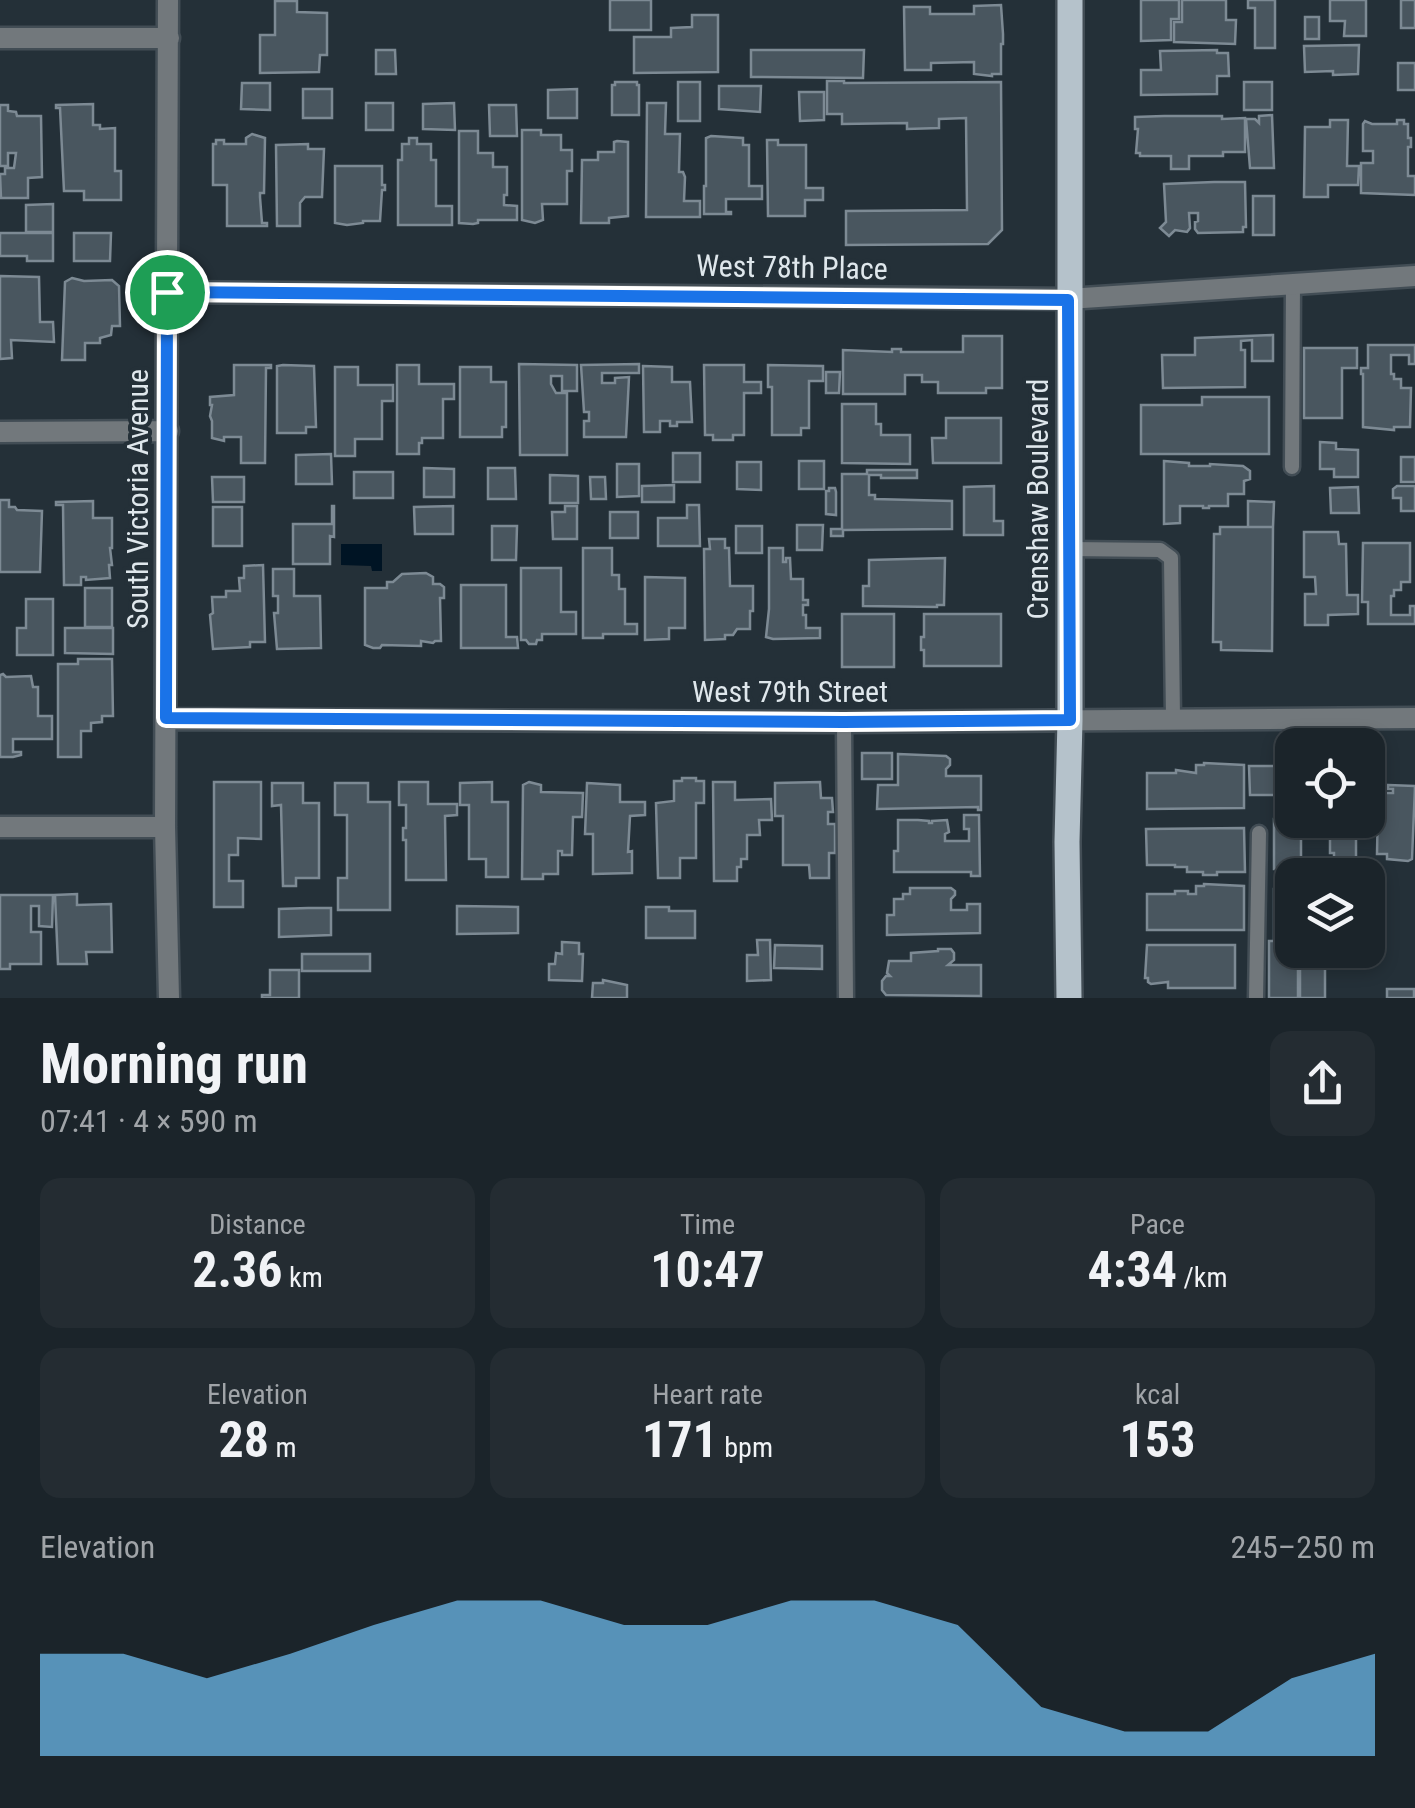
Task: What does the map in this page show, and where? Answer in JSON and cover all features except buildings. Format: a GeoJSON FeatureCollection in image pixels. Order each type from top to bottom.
{"type":"FeatureCollection","features":[{"type":"Feature","properties":{"kind":"main road","name":"Crenshaw Boulevard"},"geometry":{"type":"LineString","coordinates":[[1069,998],[1070,0]]}},
{"type":"Feature","properties":{"kind":"street","name":"South Victoria Avenue"},"geometry":{"type":"LineString","coordinates":[[168,0],[168,998]]}},
{"type":"Feature","properties":{"kind":"street"},"geometry":{"type":"LineString","coordinates":[[0,38],[168,38]]}},
{"type":"Feature","properties":{"kind":"street","name":"West 78th Place"},"geometry":{"type":"LineString","coordinates":[[167,292],[1068,300],[1415,276]]}},
{"type":"Feature","properties":{"kind":"street"},"geometry":{"type":"LineString","coordinates":[[0,432],[168,431]]}},
{"type":"Feature","properties":{"kind":"street","name":"West 79th Street"},"geometry":{"type":"LineString","coordinates":[[166,718],[844,722],[1415,718]]}},
{"type":"Feature","properties":{"kind":"street"},"geometry":{"type":"LineString","coordinates":[[0,827],[165,827]]}},
{"type":"Feature","properties":{"kind":"lane"},"geometry":{"type":"LineString","coordinates":[[1292,467],[1293,284]]}},
{"type":"Feature","properties":{"kind":"lane"},"geometry":{"type":"LineString","coordinates":[[1070,549],[1160,550],[1172,558],[1173,718]]}},
{"type":"Feature","properties":{"kind":"lane"},"geometry":{"type":"LineString","coordinates":[[844,722],[846,998]]}},
{"type":"Feature","properties":{"kind":"lane"},"geometry":{"type":"LineString","coordinates":[[1256,998],[1259,833]]}},
{"type":"Feature","properties":{"kind":"water"},"geometry":{"type":"Polygon","coordinates":[[[341,544],[382,544],[382,571],[372,571],[371,566],[341,565],[341,544]]]}},
{"type":"Feature","properties":{"kind":"route"},"geometry":{"type":"LineString","coordinates":[[167,292],[1068,300],[1070,720],[166,718],[167,292]]}}]}
